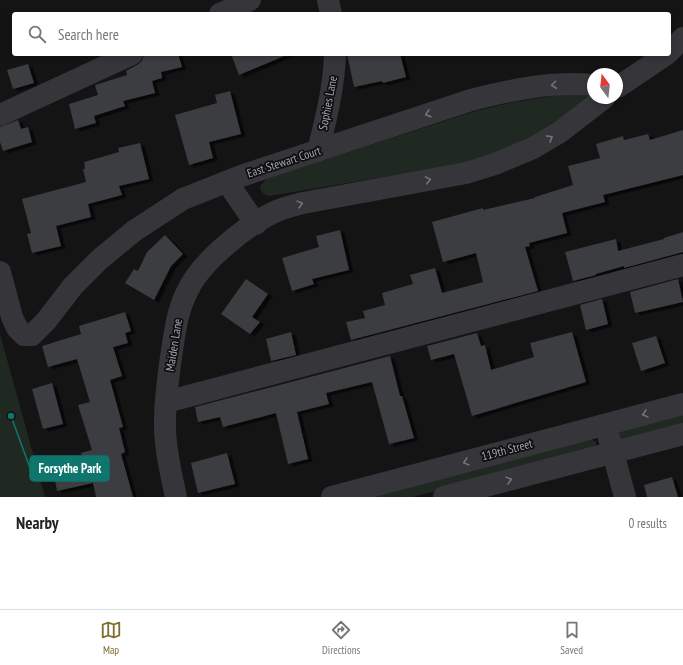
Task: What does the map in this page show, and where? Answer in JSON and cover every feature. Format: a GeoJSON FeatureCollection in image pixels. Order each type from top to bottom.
{"type":"FeatureCollection","features":[{"type":"Feature","properties":{"kind":"street"},"geometry":{"type":"LineString","coordinates":[[224,12],[250,0]]}},
{"type":"Feature","properties":{"kind":"street"},"geometry":{"type":"LineString","coordinates":[[328,0],[331,12]]}},
{"type":"Feature","properties":{"kind":"street"},"geometry":{"type":"LineString","coordinates":[[671,50],[683,38]]}},
{"type":"Feature","properties":{"kind":"street"},"geometry":{"type":"LineString","coordinates":[[0,114],[128,56]]}},
{"type":"Feature","properties":{"kind":"street","name":"Sophies Lane"},"geometry":{"type":"LineString","coordinates":[[318,151],[334,77],[335,56]]}},
{"type":"Feature","properties":{"kind":"street"},"geometry":{"type":"LineString","coordinates":[[623,84],[663,56]]}},
{"type":"Feature","properties":{"kind":"street","name":"East Stewart Court"},"geometry":{"type":"LineString","coordinates":[[0,272],[12,317],[17,328],[24,335],[32,335],[39,330],[73,286],[99,260],[134,231],[183,199],[234,179],[471,100],[500,93],[574,83],[587,84]]}},
{"type":"Feature","properties":{"kind":"street"},"geometry":{"type":"LineString","coordinates":[[234,179],[260,221],[280,210],[303,203],[466,173],[495,164],[533,148],[560,132],[596,104]]}},
{"type":"Feature","properties":{"kind":"street","name":"Maiden Lane"},"geometry":{"type":"LineString","coordinates":[[176,497],[166,442],[166,402],[173,341],[180,308],[188,288],[196,275],[232,239],[260,221]]}},
{"type":"Feature","properties":{"kind":"street"},"geometry":{"type":"LineString","coordinates":[[166,402],[683,265]]}},
{"type":"Feature","properties":{"kind":"street","name":"119th Street"},"geometry":{"type":"LineString","coordinates":[[332,497],[683,404]]}},
{"type":"Feature","properties":{"kind":"street"},"geometry":{"type":"LineString","coordinates":[[605,424],[625,497]]}},
{"type":"Feature","properties":{"kind":"street"},"geometry":{"type":"LineString","coordinates":[[444,497],[683,434]]}},
{"type":"Feature","properties":{"kind":"shaded area"},"geometry":{"type":"Polygon","coordinates":[[[572,93],[587,96],[587,99],[544,131],[514,146],[483,158],[450,166],[269,196],[260,188],[266,179],[472,112],[509,103],[572,93]]]}},
{"type":"Feature","properties":{"kind":"shaded area"},"geometry":{"type":"Polygon","coordinates":[[[0,334],[45,497],[0,497],[0,334]]]}},
{"type":"Feature","properties":{"kind":"shaded area"},"geometry":{"type":"Polygon","coordinates":[[[683,415],[683,426],[621,441],[619,437],[619,432],[623,430],[683,415]]]}},
{"type":"Feature","properties":{"kind":"shaded area"},"geometry":{"type":"Polygon","coordinates":[[[590,439],[596,442],[596,445],[592,450],[413,497],[370,497],[590,439]]]}},
{"type":"Feature","properties":{"kind":"building"},"geometry":{"type":"Polygon","coordinates":[[[143,56],[179,56],[182,67],[161,72],[162,78],[152,81],[155,93],[123,101],[125,106],[94,116],[96,123],[75,129],[69,104],[98,95],[95,85],[127,75],[126,71],[142,61],[143,56]]]}},
{"type":"Feature","properties":{"kind":"building"},"geometry":{"type":"Polygon","coordinates":[[[232,56],[284,56],[239,75],[232,56]]]}},
{"type":"Feature","properties":{"kind":"building"},"geometry":{"type":"Polygon","coordinates":[[[347,56],[401,56],[406,77],[383,83],[382,81],[354,87],[347,56]]]}},
{"type":"Feature","properties":{"kind":"building"},"geometry":{"type":"Polygon","coordinates":[[[28,64],[34,83],[13,89],[7,70],[28,64]]]}},
{"type":"Feature","properties":{"kind":"building"},"geometry":{"type":"Polygon","coordinates":[[[230,91],[241,134],[209,142],[213,158],[189,165],[175,115],[217,103],[215,95],[230,91]]]}},
{"type":"Feature","properties":{"kind":"building"},"geometry":{"type":"Polygon","coordinates":[[[18,120],[21,129],[28,127],[32,142],[3,151],[0,142],[0,127],[18,120]]]}},
{"type":"Feature","properties":{"kind":"building"},"geometry":{"type":"Polygon","coordinates":[[[683,130],[683,175],[603,195],[605,202],[562,213],[567,233],[529,243],[530,246],[525,247],[538,291],[351,340],[346,322],[365,318],[363,311],[385,305],[382,293],[413,284],[410,275],[435,268],[442,293],[483,282],[476,253],[443,262],[432,222],[483,208],[483,210],[535,198],[573,185],[568,166],[600,158],[596,144],[623,136],[624,140],[648,134],[650,140],[683,130]]]}},
{"type":"Feature","properties":{"kind":"building"},"geometry":{"type":"Polygon","coordinates":[[[140,143],[149,179],[119,186],[122,195],[88,204],[91,217],[56,226],[61,246],[32,253],[27,234],[31,233],[22,199],[86,182],[83,169],[85,169],[84,162],[119,152],[118,148],[140,143]]]}},
{"type":"Feature","properties":{"kind":"building"},"geometry":{"type":"Polygon","coordinates":[[[340,230],[349,270],[312,279],[314,284],[292,291],[282,258],[319,247],[316,236],[340,230]]]}},
{"type":"Feature","properties":{"kind":"building"},"geometry":{"type":"Polygon","coordinates":[[[683,232],[683,252],[624,268],[624,266],[573,281],[565,252],[616,239],[618,251],[664,239],[683,232]]]}},
{"type":"Feature","properties":{"kind":"building"},"geometry":{"type":"Polygon","coordinates":[[[165,235],[183,254],[171,266],[154,300],[125,283],[134,269],[138,271],[147,252],[165,235]]]}},
{"type":"Feature","properties":{"kind":"building"},"geometry":{"type":"Polygon","coordinates":[[[246,279],[268,294],[252,317],[260,322],[250,334],[221,314],[246,279]]]}},
{"type":"Feature","properties":{"kind":"building"},"geometry":{"type":"Polygon","coordinates":[[[678,279],[683,302],[635,313],[630,292],[678,279]]]}},
{"type":"Feature","properties":{"kind":"building"},"geometry":{"type":"Polygon","coordinates":[[[602,299],[608,324],[586,330],[580,305],[602,299]]]}},
{"type":"Feature","properties":{"kind":"building"},"geometry":{"type":"Polygon","coordinates":[[[125,312],[131,331],[125,333],[128,343],[113,347],[122,376],[110,380],[123,427],[119,428],[125,452],[121,454],[133,497],[96,497],[93,483],[57,491],[54,475],[86,468],[81,453],[92,450],[78,405],[90,402],[77,359],[48,367],[42,346],[81,334],[79,326],[125,312]]]}},
{"type":"Feature","properties":{"kind":"building"},"geometry":{"type":"Polygon","coordinates":[[[291,332],[296,355],[271,361],[266,339],[291,332]]]}},
{"type":"Feature","properties":{"kind":"building"},"geometry":{"type":"Polygon","coordinates":[[[572,332],[586,382],[472,416],[454,354],[431,360],[427,346],[477,333],[481,346],[485,345],[491,370],[534,357],[530,343],[572,332]]]}},
{"type":"Feature","properties":{"kind":"building"},"geometry":{"type":"Polygon","coordinates":[[[656,336],[665,363],[641,371],[632,343],[656,336]]]}},
{"type":"Feature","properties":{"kind":"building"},"geometry":{"type":"Polygon","coordinates":[[[390,356],[400,396],[402,396],[414,438],[389,444],[372,382],[326,393],[329,404],[297,412],[308,459],[288,464],[276,413],[223,427],[220,417],[198,422],[195,407],[390,356]]]}},
{"type":"Feature","properties":{"kind":"building"},"geometry":{"type":"Polygon","coordinates":[[[52,383],[63,424],[43,429],[32,389],[52,383]]]}},
{"type":"Feature","properties":{"kind":"building"},"geometry":{"type":"Polygon","coordinates":[[[227,453],[235,484],[198,493],[191,463],[227,453]]]}},
{"type":"Feature","properties":{"kind":"building"},"geometry":{"type":"Polygon","coordinates":[[[672,477],[678,497],[647,497],[644,485],[672,477]]]}},
{"type":"Feature","properties":{"kind":"place","name":"Forsythe Park"},"geometry":{"type":"Point","coordinates":[11,416]}}]}
